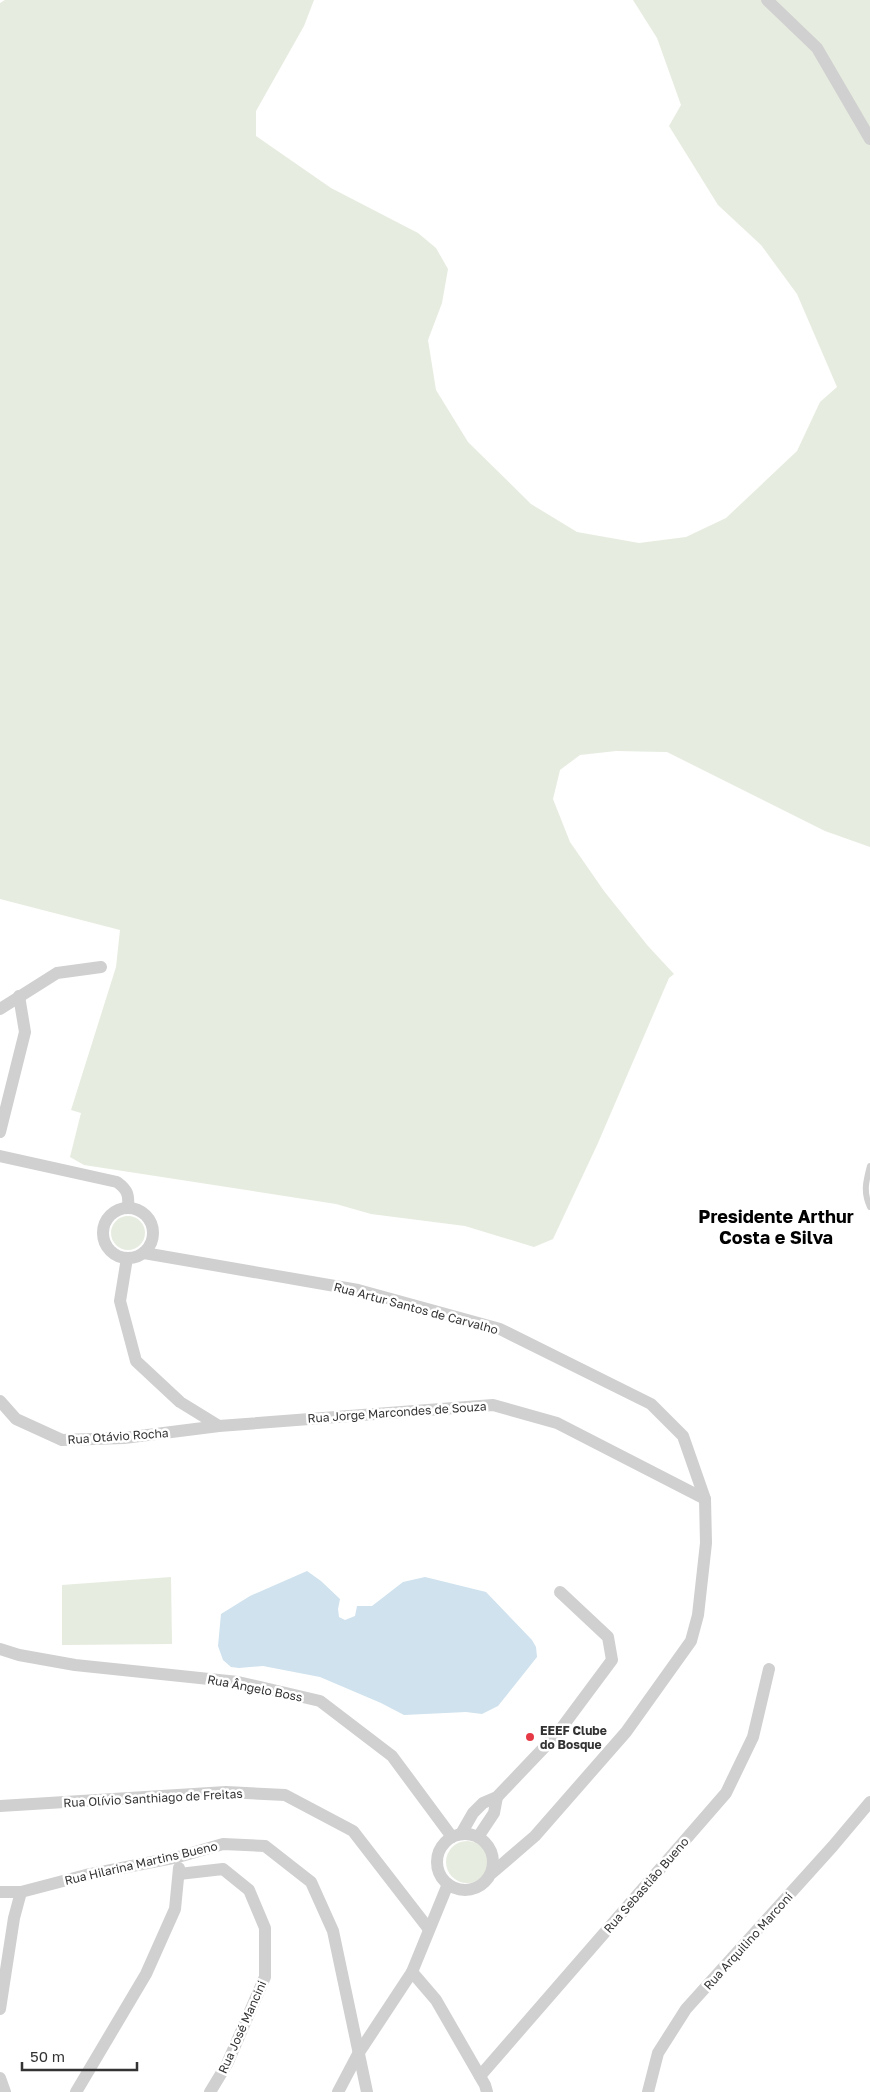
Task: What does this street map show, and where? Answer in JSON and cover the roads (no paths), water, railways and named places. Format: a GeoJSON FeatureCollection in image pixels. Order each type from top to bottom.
{"type":"FeatureCollection","features":[{"type":"Feature","properties":{"kind":"street"},"geometry":{"type":"LineString","coordinates":[[768,0],[817,48],[870,139]]}},
{"type":"Feature","properties":{"kind":"street"},"geometry":{"type":"LineString","coordinates":[[0,1009],[57,973],[101,966]]}},
{"type":"Feature","properties":{"kind":"street"},"geometry":{"type":"LineString","coordinates":[[0,1132],[25,1032],[19,996]]}},
{"type":"Feature","properties":{"kind":"street"},"geometry":{"type":"LineString","coordinates":[[0,1156],[117,1182],[125,1187],[129,1194],[128,1208]]}},
{"type":"Feature","properties":{"kind":"street"},"geometry":{"type":"LineString","coordinates":[[128,1208],[138,1210],[146,1215],[151,1223],[153,1232],[152,1241],[144,1253],[138,1257],[127,1258],[111,1252],[103,1236],[105,1222],[110,1215],[118,1210],[128,1208]]}},
{"type":"Feature","properties":{"kind":"street","name":"Rua Artur Santos de Carvalho"},"geometry":{"type":"LineString","coordinates":[[144,1253],[358,1290],[500,1329],[651,1404],[683,1436],[705,1499]]}},
{"type":"Feature","properties":{"kind":"street"},"geometry":{"type":"LineString","coordinates":[[127,1258],[120,1301],[136,1360],[180,1402],[219,1426]]}},
{"type":"Feature","properties":{"kind":"street","name":"Rua Otávio Rocha"},"geometry":{"type":"LineString","coordinates":[[0,1400],[16,1419],[62,1440],[124,1438],[219,1426]]}},
{"type":"Feature","properties":{"kind":"street","name":"Rua Jorge Marcondes de Souza"},"geometry":{"type":"LineString","coordinates":[[219,1426],[494,1405],[557,1423],[705,1499]]}},
{"type":"Feature","properties":{"kind":"street"},"geometry":{"type":"LineString","coordinates":[[560,1592],[608,1637],[612,1660],[557,1734],[497,1797],[484,1803],[473,1813],[456,1836],[439,1850],[437,1859],[441,1877],[456,1889],[474,1889],[483,1885],[492,1873],[535,1836],[626,1732],[691,1641],[698,1614],[706,1543],[705,1499]]}},
{"type":"Feature","properties":{"kind":"street","name":"Rua Ângelo Boss"},"geometry":{"type":"LineString","coordinates":[[0,1649],[75,1665],[238,1682],[320,1701],[392,1756],[456,1836]]}},
{"type":"Feature","properties":{"kind":"street","name":"Rua Sebastião Bueno"},"geometry":{"type":"LineString","coordinates":[[480,2076],[726,1793],[754,1736],[769,1669]]}},
{"type":"Feature","properties":{"kind":"street","name":"Rua Olívio Santhiago de Freitas"},"geometry":{"type":"LineString","coordinates":[[0,1806],[226,1792],[285,1795],[353,1831],[428,1928]]}},
{"type":"Feature","properties":{"kind":"street"},"geometry":{"type":"LineString","coordinates":[[478,1837],[494,1814],[497,1797]]}},
{"type":"Feature","properties":{"kind":"street","name":"Rua Arquilino Marconi"},"geometry":{"type":"LineString","coordinates":[[648,2092],[658,2053],[686,2009],[834,1846],[870,1802]]}},
{"type":"Feature","properties":{"kind":"street"},"geometry":{"type":"LineString","coordinates":[[456,1836],[470,1834],[486,1843],[494,1860],[492,1873]]}},
{"type":"Feature","properties":{"kind":"street","name":"Rua Hilarina Martins Bueno"},"geometry":{"type":"LineString","coordinates":[[0,1892],[21,1892],[86,1875],[178,1857],[223,1844],[265,1846],[311,1882],[333,1931],[358,2054],[368,2092]]}},
{"type":"Feature","properties":{"kind":"street"},"geometry":{"type":"LineString","coordinates":[[76,2092],[146,1974],[175,1909],[179,1874],[178,1857]]}},
{"type":"Feature","properties":{"kind":"street","name":"Rua José Mancini"},"geometry":{"type":"LineString","coordinates":[[179,1874],[223,1869],[250,1890],[265,1928],[265,1977],[227,2064],[210,2092]]}},
{"type":"Feature","properties":{"kind":"street"},"geometry":{"type":"LineString","coordinates":[[338,2092],[358,2054],[412,1972],[428,1928],[448,1884]]}},
{"type":"Feature","properties":{"kind":"street"},"geometry":{"type":"LineString","coordinates":[[0,2009],[14,1918],[21,1892]]}},
{"type":"Feature","properties":{"kind":"street"},"geometry":{"type":"LineString","coordinates":[[412,1972],[436,2000],[480,2076],[487,2092]]}},
{"type":"Feature","properties":{"kind":"street"},"geometry":{"type":"LineString","coordinates":[[0,2078],[5,2092]]}},
{"type":"Feature","properties":{"kind":"lane"},"geometry":{"type":"LineString","coordinates":[[870,1166],[865,1186],[866,1199],[870,1207]]}},
{"type":"Feature","properties":{"kind":"water"},"geometry":{"type":"Polygon","coordinates":[[[307,1571],[340,1599],[339,1617],[345,1620],[355,1616],[357,1606],[372,1606],[403,1582],[425,1577],[486,1592],[532,1640],[536,1647],[537,1657],[498,1706],[482,1714],[466,1712],[404,1715],[320,1677],[263,1666],[231,1667],[223,1660],[218,1646],[221,1614],[250,1596],[307,1571]]]}},
{"type":"Feature","properties":{"kind":"place","name":"EEEF Clube do Bosque"},"geometry":{"type":"Point","coordinates":[530,1737]}},
{"type":"Feature","properties":{"kind":"district","name":"Presidente Arthur Costa e Silva"},"geometry":{"type":"Point","coordinates":[776,1226]}}]}
